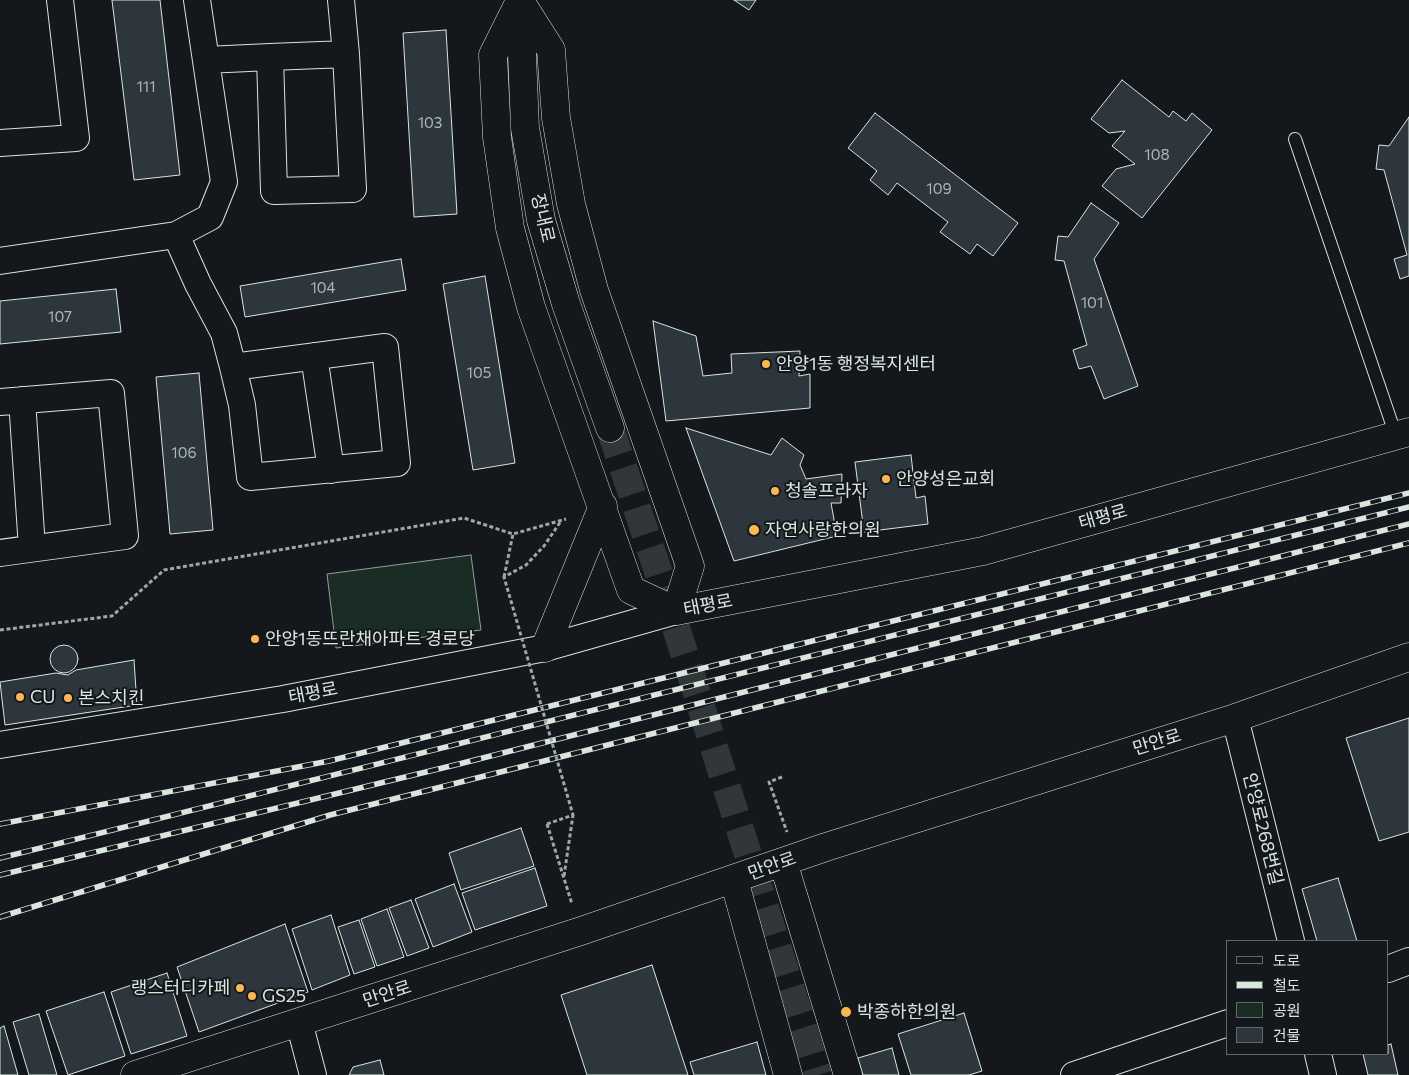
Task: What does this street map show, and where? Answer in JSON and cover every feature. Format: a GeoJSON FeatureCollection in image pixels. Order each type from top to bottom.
{"type":"FeatureCollection","features":[{"type":"Feature","properties":{"kind":"street"},"geometry":{"type":"LineString","coordinates":[[0,142],[76,138],[60,0]]}},
{"type":"Feature","properties":{"kind":"street"},"geometry":{"type":"LineString","coordinates":[[0,261],[176,234],[210,218],[224,182],[197,0]]}},
{"type":"Feature","properties":{"kind":"street"},"geometry":{"type":"LineString","coordinates":[[270,57],[274,191],[353,189],[346,54],[341,0]]}},
{"type":"Feature","properties":{"kind":"street"},"geometry":{"type":"LineString","coordinates":[[520,1],[551,50],[556,118],[571,204],[594,290],[690,566],[676,611],[631,590],[603,506],[531,307],[510,228],[497,137],[493,55],[520,1]]}},
{"type":"Feature","properties":{"kind":"street","name":"장내로"},"geometry":{"type":"LineString","coordinates":[[520,1],[525,128],[541,220],[566,304],[610,428]]}},
{"type":"Feature","properties":{"kind":"street"},"geometry":{"type":"LineString","coordinates":[[206,60],[346,54]]}},
{"type":"Feature","properties":{"kind":"street"},"geometry":{"type":"LineString","coordinates":[[176,234],[198,284],[224,333],[242,405],[250,476],[396,463],[385,347],[233,367]]}},
{"type":"Feature","properties":{"kind":"street"},"geometry":{"type":"LineString","coordinates":[[314,356],[331,470]]}},
{"type":"Feature","properties":{"kind":"street"},"geometry":{"type":"LineString","coordinates":[[0,553],[125,536],[111,393],[11,401],[32,548]]}},
{"type":"Feature","properties":{"kind":"street","name":"태평로"},"geometry":{"type":"LineString","coordinates":[[0,745],[283,699],[545,648],[676,611],[983,551],[1403,434]]}},
{"type":"Feature","properties":{"kind":"street"},"geometry":{"type":"LineString","coordinates":[[545,648],[603,506]]}},
{"type":"Feature","properties":{"kind":"street","name":"만안로"},"geometry":{"type":"LineString","coordinates":[[134,1075],[580,931],[1008,788],[1235,718],[1409,657]]}},
{"type":"Feature","properties":{"kind":"street","name":"안양로268번길"},"geometry":{"type":"LineString","coordinates":[[1235,718],[1291,940]]}},
{"type":"Feature","properties":{"kind":"street"},"geometry":{"type":"LineString","coordinates":[[789,860],[848,1075]]}},
{"type":"Feature","properties":{"kind":"street"},"geometry":{"type":"LineString","coordinates":[[734,880],[788,1075]]}},
{"type":"Feature","properties":{"kind":"street"},"geometry":{"type":"LineString","coordinates":[[1389,968],[1409,961]]}},
{"type":"Feature","properties":{"kind":"street"},"geometry":{"type":"LineString","coordinates":[[299,1022],[314,1075]]}},
{"type":"Feature","properties":{"kind":"street"},"geometry":{"type":"LineString","coordinates":[[1084,1073],[1226,1024]]}},
{"type":"Feature","properties":{"kind":"street"},"geometry":{"type":"LineString","coordinates":[[1318,1055],[1323,1075]]}},
{"type":"Feature","properties":{"kind":"lane"},"geometry":{"type":"LineString","coordinates":[[1295,139],[1403,434]]}},
{"type":"Feature","properties":{"kind":"path"},"geometry":{"type":"LineString","coordinates":[[0,630],[112,616],[164,570],[464,518],[513,534],[561,521],[603,506]]}},
{"type":"Feature","properties":{"kind":"path"},"geometry":{"type":"LineString","coordinates":[[504,577],[526,565],[544,546],[561,521]]}},
{"type":"Feature","properties":{"kind":"path"},"geometry":{"type":"LineString","coordinates":[[513,534],[504,577],[573,815],[564,878]]}},
{"type":"Feature","properties":{"kind":"path"},"geometry":{"type":"LineString","coordinates":[[782,777],[769,782],[789,860]]}},
{"type":"Feature","properties":{"kind":"path"},"geometry":{"type":"LineString","coordinates":[[573,815],[547,824],[580,931]]}},
{"type":"Feature","properties":{"kind":"green space"},"geometry":{"type":"Polygon","coordinates":[[[471,555],[481,630],[336,648],[327,574],[471,555]]]}},
{"type":"Feature","properties":{"kind":"building"},"geometry":{"type":"Polygon","coordinates":[[[112,0],[160,0],[180,175],[134,180],[112,0]]]}},
{"type":"Feature","properties":{"kind":"building"},"geometry":{"type":"Polygon","coordinates":[[[734,0],[756,0],[749,10],[734,0]]]}},
{"type":"Feature","properties":{"kind":"building"},"geometry":{"type":"Polygon","coordinates":[[[446,30],[457,214],[414,217],[403,33],[446,30]]]}},
{"type":"Feature","properties":{"kind":"building"},"geometry":{"type":"Polygon","coordinates":[[[1122,80],[1169,117],[1173,111],[1186,121],[1192,113],[1212,130],[1142,218],[1102,186],[1116,169],[1135,164],[1112,146],[1125,131],[1109,133],[1091,119],[1122,80]]]}},
{"type":"Feature","properties":{"kind":"building"},"geometry":{"type":"Polygon","coordinates":[[[875,113],[1018,223],[993,256],[977,244],[970,254],[940,232],[948,222],[897,183],[888,195],[870,180],[877,171],[848,148],[875,113]]]}},
{"type":"Feature","properties":{"kind":"building"},"geometry":{"type":"Polygon","coordinates":[[[1409,117],[1409,276],[1400,279],[1394,259],[1407,255],[1384,170],[1376,169],[1379,145],[1389,146],[1409,117]]]}},
{"type":"Feature","properties":{"kind":"building"},"geometry":{"type":"Polygon","coordinates":[[[1091,203],[1119,223],[1094,259],[1138,386],[1104,399],[1091,366],[1079,369],[1073,350],[1087,345],[1064,261],[1055,260],[1058,236],[1068,237],[1091,203]]]}},
{"type":"Feature","properties":{"kind":"building"},"geometry":{"type":"Polygon","coordinates":[[[401,259],[406,290],[245,317],[240,286],[401,259]]]}},
{"type":"Feature","properties":{"kind":"building"},"geometry":{"type":"Polygon","coordinates":[[[485,276],[515,463],[473,470],[443,284],[485,276]]]}},
{"type":"Feature","properties":{"kind":"building"},"geometry":{"type":"Polygon","coordinates":[[[116,289],[121,332],[0,344],[0,301],[116,289]]]}},
{"type":"Feature","properties":{"kind":"building","name":"안양1동 행정복지센터"},"geometry":{"type":"Polygon","coordinates":[[[653,321],[696,336],[703,376],[732,373],[731,354],[800,351],[799,376],[810,374],[810,408],[666,421],[653,321]]]}},
{"type":"Feature","properties":{"kind":"building"},"geometry":{"type":"Polygon","coordinates":[[[199,373],[213,530],[170,534],[156,377],[199,373]]]}},
{"type":"Feature","properties":{"kind":"building","name":"청솔프라자"},"geometry":{"type":"Polygon","coordinates":[[[686,428],[771,455],[782,438],[804,455],[800,465],[806,479],[842,474],[841,503],[831,503],[837,536],[734,561],[686,428]]]}},
{"type":"Feature","properties":{"kind":"building","name":"안양성은교회"},"geometry":{"type":"Polygon","coordinates":[[[911,455],[916,498],[925,496],[928,524],[864,532],[855,462],[911,455]]]}},
{"type":"Feature","properties":{"kind":"building"},"geometry":{"type":"Polygon","coordinates":[[[64,645],[74,649],[78,659],[74,669],[64,673],[54,669],[50,659],[54,649],[64,645]]]}},
{"type":"Feature","properties":{"kind":"building"},"geometry":{"type":"Polygon","coordinates":[[[134,660],[137,705],[5,725],[0,682],[56,673],[68,675],[76,670],[134,660]]]}},
{"type":"Feature","properties":{"kind":"building"},"geometry":{"type":"Polygon","coordinates":[[[1409,718],[1409,832],[1379,841],[1346,738],[1409,718]]]}},
{"type":"Feature","properties":{"kind":"building"},"geometry":{"type":"Polygon","coordinates":[[[521,828],[534,866],[461,890],[449,853],[521,828]]]}},
{"type":"Feature","properties":{"kind":"building"},"geometry":{"type":"Polygon","coordinates":[[[535,868],[547,906],[475,930],[462,893],[535,868]]]}},
{"type":"Feature","properties":{"kind":"building"},"geometry":{"type":"Polygon","coordinates":[[[1338,878],[1357,940],[1317,940],[1302,889],[1338,878]]]}},
{"type":"Feature","properties":{"kind":"building"},"geometry":{"type":"Polygon","coordinates":[[[454,884],[472,932],[433,947],[415,899],[454,884]]]}},
{"type":"Feature","properties":{"kind":"building"},"geometry":{"type":"Polygon","coordinates":[[[411,900],[429,948],[407,956],[389,908],[411,900]]]}},
{"type":"Feature","properties":{"kind":"building"},"geometry":{"type":"Polygon","coordinates":[[[387,909],[404,957],[377,966],[361,919],[387,909]]]}},
{"type":"Feature","properties":{"kind":"building"},"geometry":{"type":"Polygon","coordinates":[[[331,915],[350,975],[312,990],[292,929],[331,915]]]}},
{"type":"Feature","properties":{"kind":"building"},"geometry":{"type":"Polygon","coordinates":[[[359,920],[375,967],[354,974],[338,927],[359,920]]]}},
{"type":"Feature","properties":{"kind":"building"},"geometry":{"type":"Polygon","coordinates":[[[285,924],[308,992],[199,1032],[177,967],[285,924]]]}},
{"type":"Feature","properties":{"kind":"building"},"geometry":{"type":"Polygon","coordinates":[[[652,965],[688,1075],[587,1075],[561,995],[652,965]]]}},
{"type":"Feature","properties":{"kind":"building"},"geometry":{"type":"Polygon","coordinates":[[[167,973],[187,1036],[131,1054],[111,992],[167,973]]]}},
{"type":"Feature","properties":{"kind":"building"},"geometry":{"type":"Polygon","coordinates":[[[104,992],[125,1056],[68,1075],[46,1011],[104,992]]]}},
{"type":"Feature","properties":{"kind":"building"},"geometry":{"type":"Polygon","coordinates":[[[964,1013],[982,1071],[969,1075],[911,1075],[898,1034],[964,1013]]]}},
{"type":"Feature","properties":{"kind":"building"},"geometry":{"type":"Polygon","coordinates":[[[39,1014],[57,1075],[29,1075],[13,1022],[39,1014]]]}},
{"type":"Feature","properties":{"kind":"building"},"geometry":{"type":"Polygon","coordinates":[[[4,1026],[18,1075],[0,1075],[0,1028],[4,1026]]]}},
{"type":"Feature","properties":{"kind":"building"},"geometry":{"type":"Polygon","coordinates":[[[757,1042],[766,1075],[694,1075],[690,1062],[757,1042]]]}},
{"type":"Feature","properties":{"kind":"building"},"geometry":{"type":"Polygon","coordinates":[[[1391,1044],[1398,1075],[1368,1075],[1363,1055],[1389,1055],[1389,1045],[1391,1044]]]}},
{"type":"Feature","properties":{"kind":"building"},"geometry":{"type":"Polygon","coordinates":[[[892,1048],[899,1075],[863,1075],[858,1058],[892,1048]]]}},
{"type":"Feature","properties":{"kind":"building"},"geometry":{"type":"Polygon","coordinates":[[[380,1060],[384,1075],[349,1075],[353,1067],[380,1060]]]}},
{"type":"Feature","properties":{"kind":"tunnel"},"geometry":{"type":"LineString","coordinates":[[610,428],[659,574],[818,1075]]}},
{"type":"Feature","properties":{"kind":"railway"},"geometry":{"type":"LineString","coordinates":[[0,824],[329,761],[1409,493]]}},
{"type":"Feature","properties":{"kind":"railway"},"geometry":{"type":"LineString","coordinates":[[0,858],[1409,507]]}},
{"type":"Feature","properties":{"kind":"railway"},"geometry":{"type":"LineString","coordinates":[[0,875],[459,764],[1409,524]]}},
{"type":"Feature","properties":{"kind":"railway"},"geometry":{"type":"LineString","coordinates":[[0,917],[330,815],[1409,543]]}},
{"type":"Feature","properties":{"kind":"place","name":"안양1동 행정복지센터"},"geometry":{"type":"Point","coordinates":[766,364]}},
{"type":"Feature","properties":{"kind":"place","name":"안양성은교회"},"geometry":{"type":"Point","coordinates":[886,479]}},
{"type":"Feature","properties":{"kind":"place","name":"청솔프라자"},"geometry":{"type":"Point","coordinates":[775,491]}},
{"type":"Feature","properties":{"kind":"place","name":"자연사랑한의원"},"geometry":{"type":"Point","coordinates":[754,530]}},
{"type":"Feature","properties":{"kind":"place","name":"안양1동뜨란채아파트 경로당"},"geometry":{"type":"Point","coordinates":[255,639]}},
{"type":"Feature","properties":{"kind":"place","name":"CU"},"geometry":{"type":"Point","coordinates":[20,697]}},
{"type":"Feature","properties":{"kind":"place","name":"본스치킨"},"geometry":{"type":"Point","coordinates":[68,698]}},
{"type":"Feature","properties":{"kind":"place","name":"랭스터디카페"},"geometry":{"type":"Point","coordinates":[240,988]}},
{"type":"Feature","properties":{"kind":"place","name":"GS25"},"geometry":{"type":"Point","coordinates":[252,996]}},
{"type":"Feature","properties":{"kind":"place","name":"박종하한의원"},"geometry":{"type":"Point","coordinates":[846,1012]}}]}
